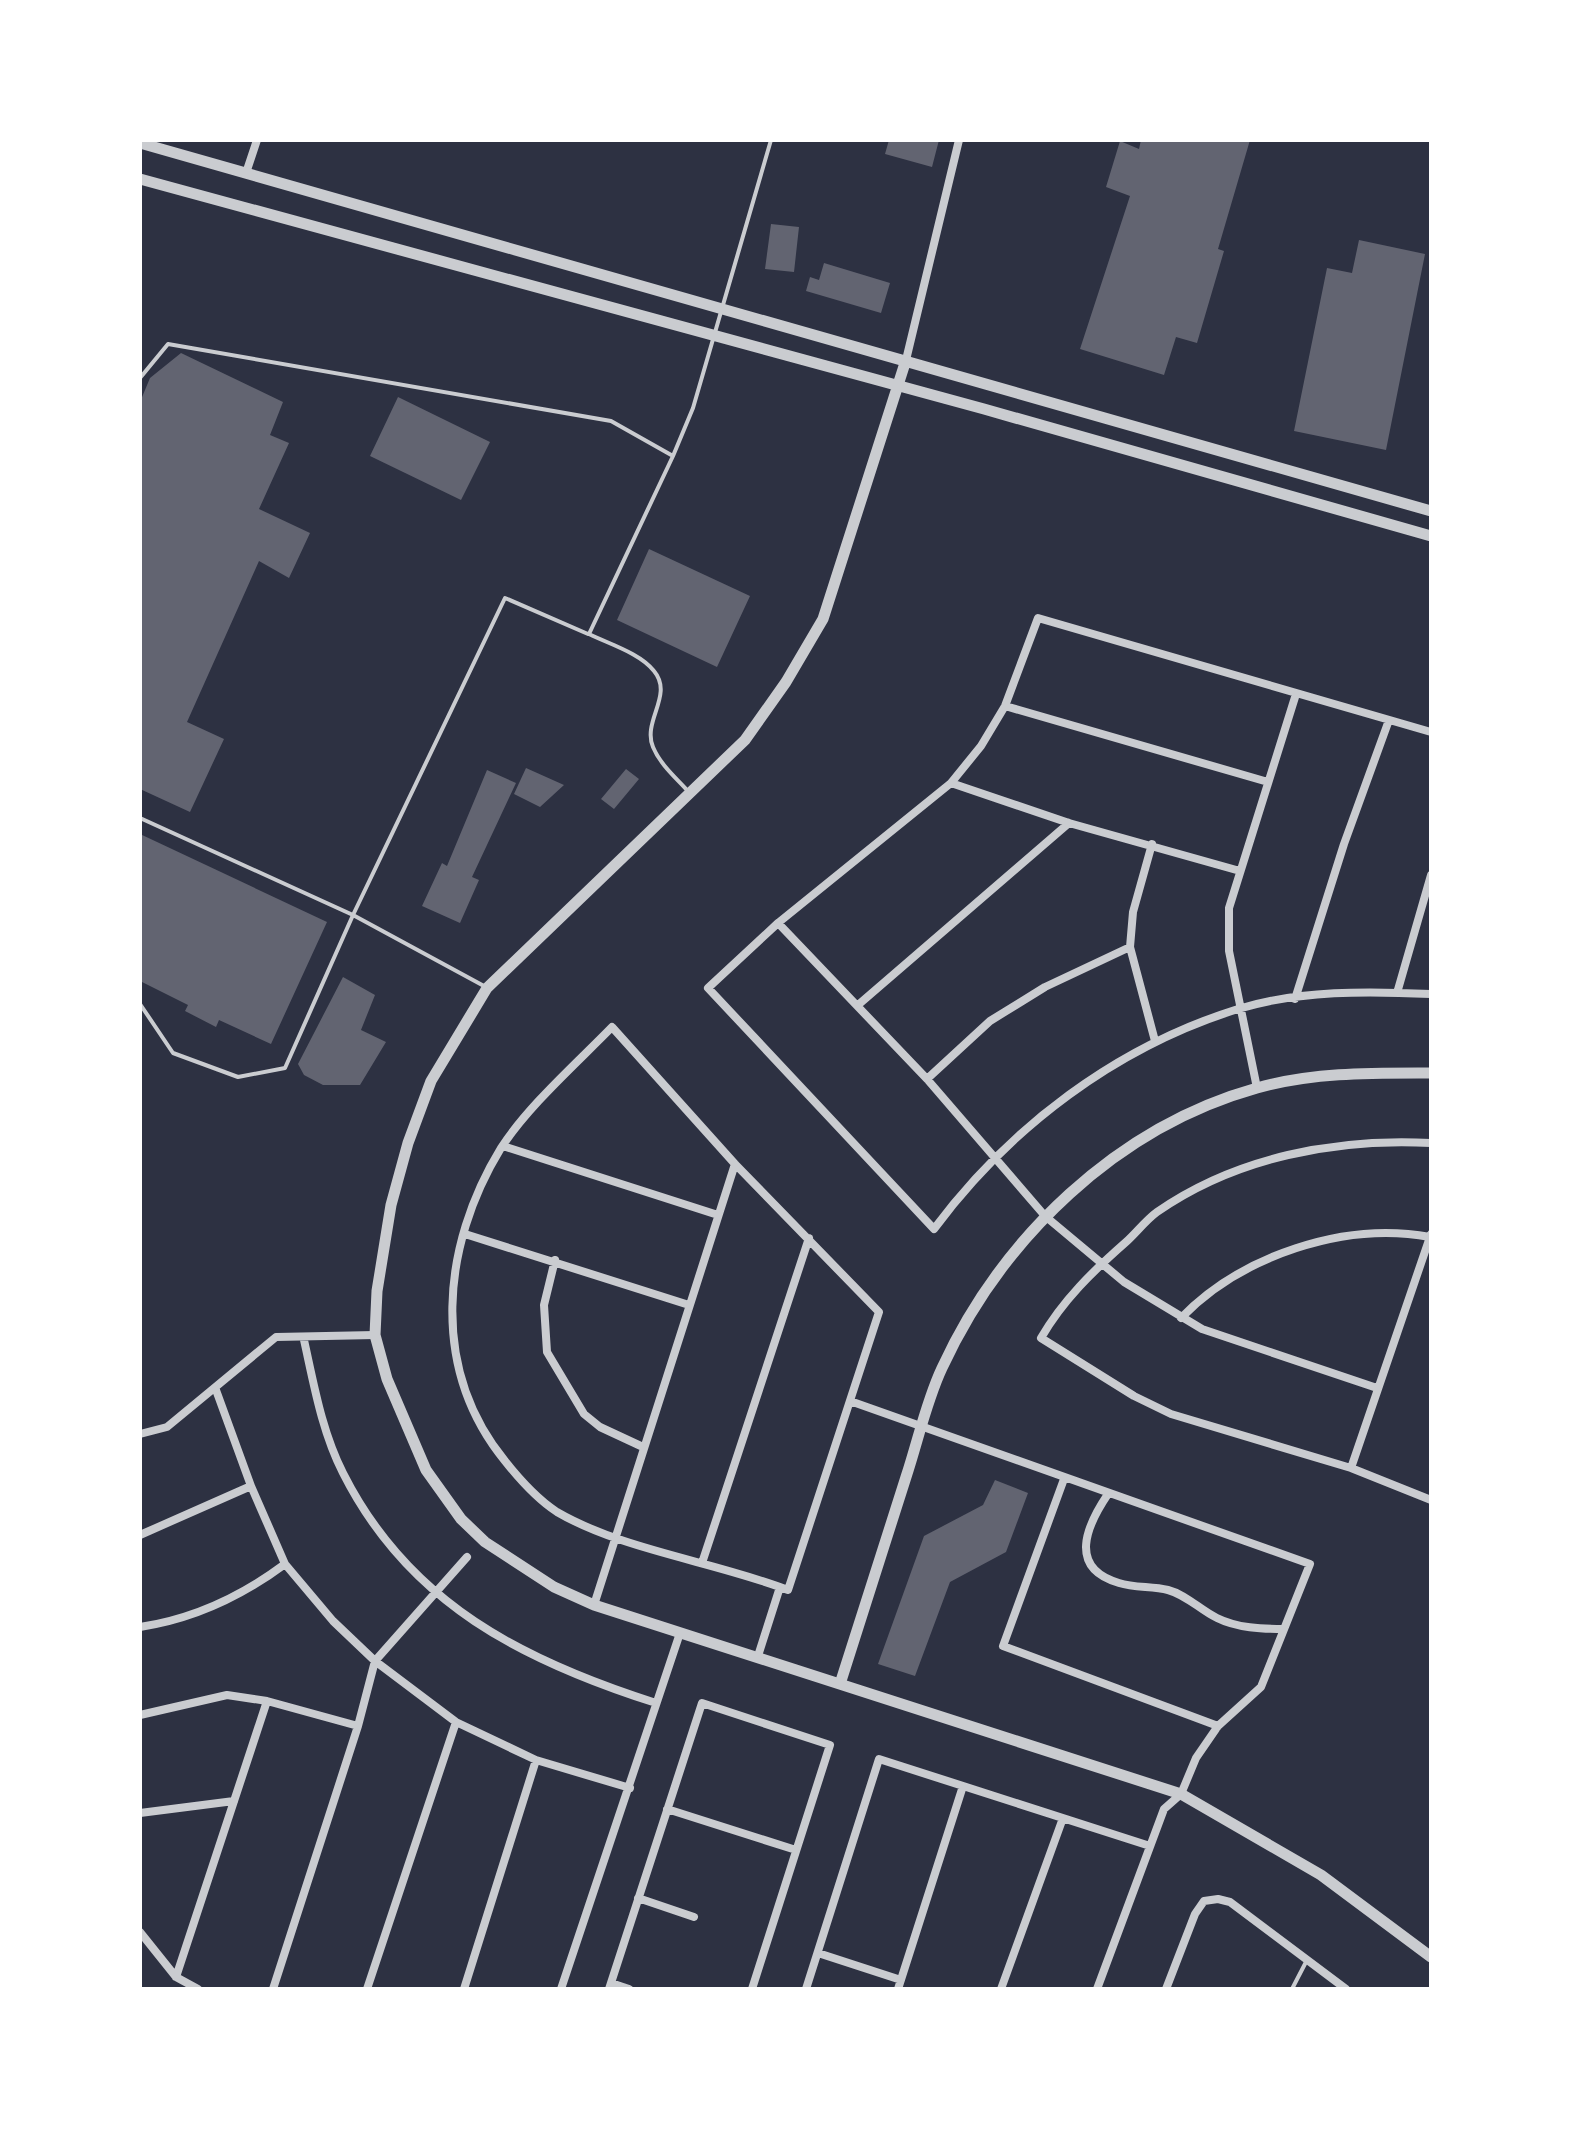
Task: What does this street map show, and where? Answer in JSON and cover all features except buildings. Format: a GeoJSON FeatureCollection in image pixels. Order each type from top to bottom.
{"type":"FeatureCollection","features":[{"type":"Feature","properties":{"kind":"street"},"geometry":{"type":"LineString","coordinates":[[246,173],[257,140]]}},
{"type":"Feature","properties":{"kind":"street"},"geometry":{"type":"LineString","coordinates":[[959,140],[899,388],[823,619],[786,682],[745,740],[487,988],[431,1081],[408,1143],[384,1239],[375,1335],[387,1379],[426,1470],[461,1519],[485,1542],[542,1580],[594,1605],[1181,1794],[1321,1875],[1431,1957]]}},
{"type":"Feature","properties":{"kind":"street"},"geometry":{"type":"LineString","coordinates":[[140,143],[1431,511]]}},
{"type":"Feature","properties":{"kind":"street"},"geometry":{"type":"LineString","coordinates":[[140,179],[1431,536]]}},
{"type":"Feature","properties":{"kind":"street"},"geometry":{"type":"LineString","coordinates":[[1431,732],[1038,618],[1005,706],[981,746],[951,783],[778,923],[708,988],[934,1229],[963,1191],[996,1157],[1081,1084],[1155,1041],[1239,1009],[1324,994],[1431,994]]}},
{"type":"Feature","properties":{"kind":"street"},"geometry":{"type":"LineString","coordinates":[[1257,1088],[1229,951],[1229,908],[1296,694]]}},
{"type":"Feature","properties":{"kind":"street"},"geometry":{"type":"LineString","coordinates":[[1005,706],[1268,782]]}},
{"type":"Feature","properties":{"kind":"street"},"geometry":{"type":"LineString","coordinates":[[1295,999],[1344,844],[1389,720]]}},
{"type":"Feature","properties":{"kind":"street"},"geometry":{"type":"LineString","coordinates":[[951,783],[1069,823],[1240,871]]}},
{"type":"Feature","properties":{"kind":"street"},"geometry":{"type":"LineString","coordinates":[[858,1005],[1069,823]]}},
{"type":"Feature","properties":{"kind":"street"},"geometry":{"type":"LineString","coordinates":[[1152,844],[1133,912],[1130,947],[1155,1041]]}},
{"type":"Feature","properties":{"kind":"street"},"geometry":{"type":"LineString","coordinates":[[1397,993],[1431,875]]}},
{"type":"Feature","properties":{"kind":"street"},"geometry":{"type":"LineString","coordinates":[[778,923],[927,1079],[1045,1216],[1101,1264],[1181,1318],[1287,1361],[1377,1388]]}},
{"type":"Feature","properties":{"kind":"street"},"geometry":{"type":"LineString","coordinates":[[927,1079],[990,1021],[1045,987],[1130,947]]}},
{"type":"Feature","properties":{"kind":"street"},"geometry":{"type":"LineString","coordinates":[[612,1027],[735,1164],[879,1312],[788,1590],[576,1522],[538,1497],[495,1449],[475,1415],[454,1360],[456,1265],[465,1234],[503,1146],[612,1027]]}},
{"type":"Feature","properties":{"kind":"street"},"geometry":{"type":"LineString","coordinates":[[840,1684],[940,1371],[997,1271],[1045,1216],[1103,1168],[1155,1131],[1257,1088],[1321,1076],[1431,1073]]}},
{"type":"Feature","properties":{"kind":"street"},"geometry":{"type":"LineString","coordinates":[[1431,1143],[1331,1145],[1245,1169],[1196,1189],[1154,1214],[1101,1264],[1056,1313],[1041,1338],[1134,1396],[1171,1414],[1351,1468],[1431,1500]]}},
{"type":"Feature","properties":{"kind":"street"},"geometry":{"type":"LineString","coordinates":[[503,1146],[718,1215]]}},
{"type":"Feature","properties":{"kind":"street"},"geometry":{"type":"LineString","coordinates":[[594,1605],[735,1164]]}},
{"type":"Feature","properties":{"kind":"street"},"geometry":{"type":"LineString","coordinates":[[1181,1318],[1197,1301],[1236,1276],[1298,1249],[1346,1236],[1381,1232],[1430,1235],[1351,1468]]}},
{"type":"Feature","properties":{"kind":"street"},"geometry":{"type":"LineString","coordinates":[[465,1234],[555,1260],[689,1305]]}},
{"type":"Feature","properties":{"kind":"street"},"geometry":{"type":"LineString","coordinates":[[702,1563],[809,1238]]}},
{"type":"Feature","properties":{"kind":"street"},"geometry":{"type":"LineString","coordinates":[[555,1260],[544,1305],[547,1352],[584,1414],[600,1427],[643,1447]]}},
{"type":"Feature","properties":{"kind":"street"},"geometry":{"type":"LineString","coordinates":[[140,1434],[167,1427],[216,1390],[276,1337],[304,1340],[375,1335]]}},
{"type":"Feature","properties":{"kind":"street"},"geometry":{"type":"LineString","coordinates":[[304,1340],[327,1432],[343,1474],[388,1542],[454,1611],[496,1637],[585,1680],[656,1703]]}},
{"type":"Feature","properties":{"kind":"street"},"geometry":{"type":"LineString","coordinates":[[216,1390],[251,1486],[285,1564],[333,1621],[375,1661],[456,1722],[536,1760],[630,1788]]}},
{"type":"Feature","properties":{"kind":"street"},"geometry":{"type":"LineString","coordinates":[[850,1401],[1310,1564],[1261,1687],[1218,1726],[1196,1758],[1181,1794],[1164,1809],[1097,1989]]}},
{"type":"Feature","properties":{"kind":"street"},"geometry":{"type":"LineString","coordinates":[[1064,1479],[1003,1646],[1218,1726]]}},
{"type":"Feature","properties":{"kind":"street"},"geometry":{"type":"LineString","coordinates":[[140,1535],[251,1486]]}},
{"type":"Feature","properties":{"kind":"street"},"geometry":{"type":"LineString","coordinates":[[1108,1494],[1089,1523],[1085,1549],[1095,1570],[1117,1583],[1169,1590],[1217,1618],[1240,1625],[1284,1629]]}},
{"type":"Feature","properties":{"kind":"street"},"geometry":{"type":"LineString","coordinates":[[273,1989],[358,1726],[375,1661],[467,1557]]}},
{"type":"Feature","properties":{"kind":"street"},"geometry":{"type":"LineString","coordinates":[[140,1627],[196,1613],[252,1589],[285,1564]]}},
{"type":"Feature","properties":{"kind":"street"},"geometry":{"type":"LineString","coordinates":[[758,1656],[780,1587]]}},
{"type":"Feature","properties":{"kind":"street"},"geometry":{"type":"LineString","coordinates":[[561,1989],[680,1633]]}},
{"type":"Feature","properties":{"kind":"street"},"geometry":{"type":"LineString","coordinates":[[140,1715],[227,1695],[267,1701],[358,1726]]}},
{"type":"Feature","properties":{"kind":"street"},"geometry":{"type":"LineString","coordinates":[[176,1977],[267,1701]]}},
{"type":"Feature","properties":{"kind":"street"},"geometry":{"type":"LineString","coordinates":[[629,1989],[610,1986],[702,1703],[830,1745],[752,1989]]}},
{"type":"Feature","properties":{"kind":"street"},"geometry":{"type":"LineString","coordinates":[[367,1989],[456,1722]]}},
{"type":"Feature","properties":{"kind":"street"},"geometry":{"type":"LineString","coordinates":[[806,1989],[879,1759],[1150,1846]]}},
{"type":"Feature","properties":{"kind":"street"},"geometry":{"type":"LineString","coordinates":[[464,1989],[536,1760]]}},
{"type":"Feature","properties":{"kind":"street"},"geometry":{"type":"LineString","coordinates":[[818,1953],[899,1985],[963,1786]]}},
{"type":"Feature","properties":{"kind":"street"},"geometry":{"type":"LineString","coordinates":[[140,1813],[234,1801]]}},
{"type":"Feature","properties":{"kind":"street"},"geometry":{"type":"LineString","coordinates":[[667,1809],[796,1850]]}},
{"type":"Feature","properties":{"kind":"street"},"geometry":{"type":"LineString","coordinates":[[1001,1989],[1063,1818]]}},
{"type":"Feature","properties":{"kind":"street"},"geometry":{"type":"LineString","coordinates":[[638,1898],[694,1917]]}},
{"type":"Feature","properties":{"kind":"street"},"geometry":{"type":"LineString","coordinates":[[1166,1989],[1195,1914],[1204,1901],[1218,1899],[1230,1902],[1346,1989]]}},
{"type":"Feature","properties":{"kind":"street"},"geometry":{"type":"LineString","coordinates":[[140,1932],[176,1977],[198,1989]]}},
{"type":"Feature","properties":{"kind":"lane"},"geometry":{"type":"LineString","coordinates":[[589,634],[693,408],[771,140]]}},
{"type":"Feature","properties":{"kind":"lane"},"geometry":{"type":"LineString","coordinates":[[140,378],[168,344],[611,421],[673,456]]}},
{"type":"Feature","properties":{"kind":"lane"},"geometry":{"type":"LineString","coordinates":[[140,1004],[173,1053],[238,1077],[285,1068],[353,915],[505,598],[589,634],[654,671],[662,689],[650,726],[651,744],[660,761],[689,792]]}},
{"type":"Feature","properties":{"kind":"lane"},"geometry":{"type":"LineString","coordinates":[[140,818],[353,915],[487,988]]}},
{"type":"Feature","properties":{"kind":"lane"},"geometry":{"type":"LineString","coordinates":[[1292,1989],[1307,1960]]}}]}
